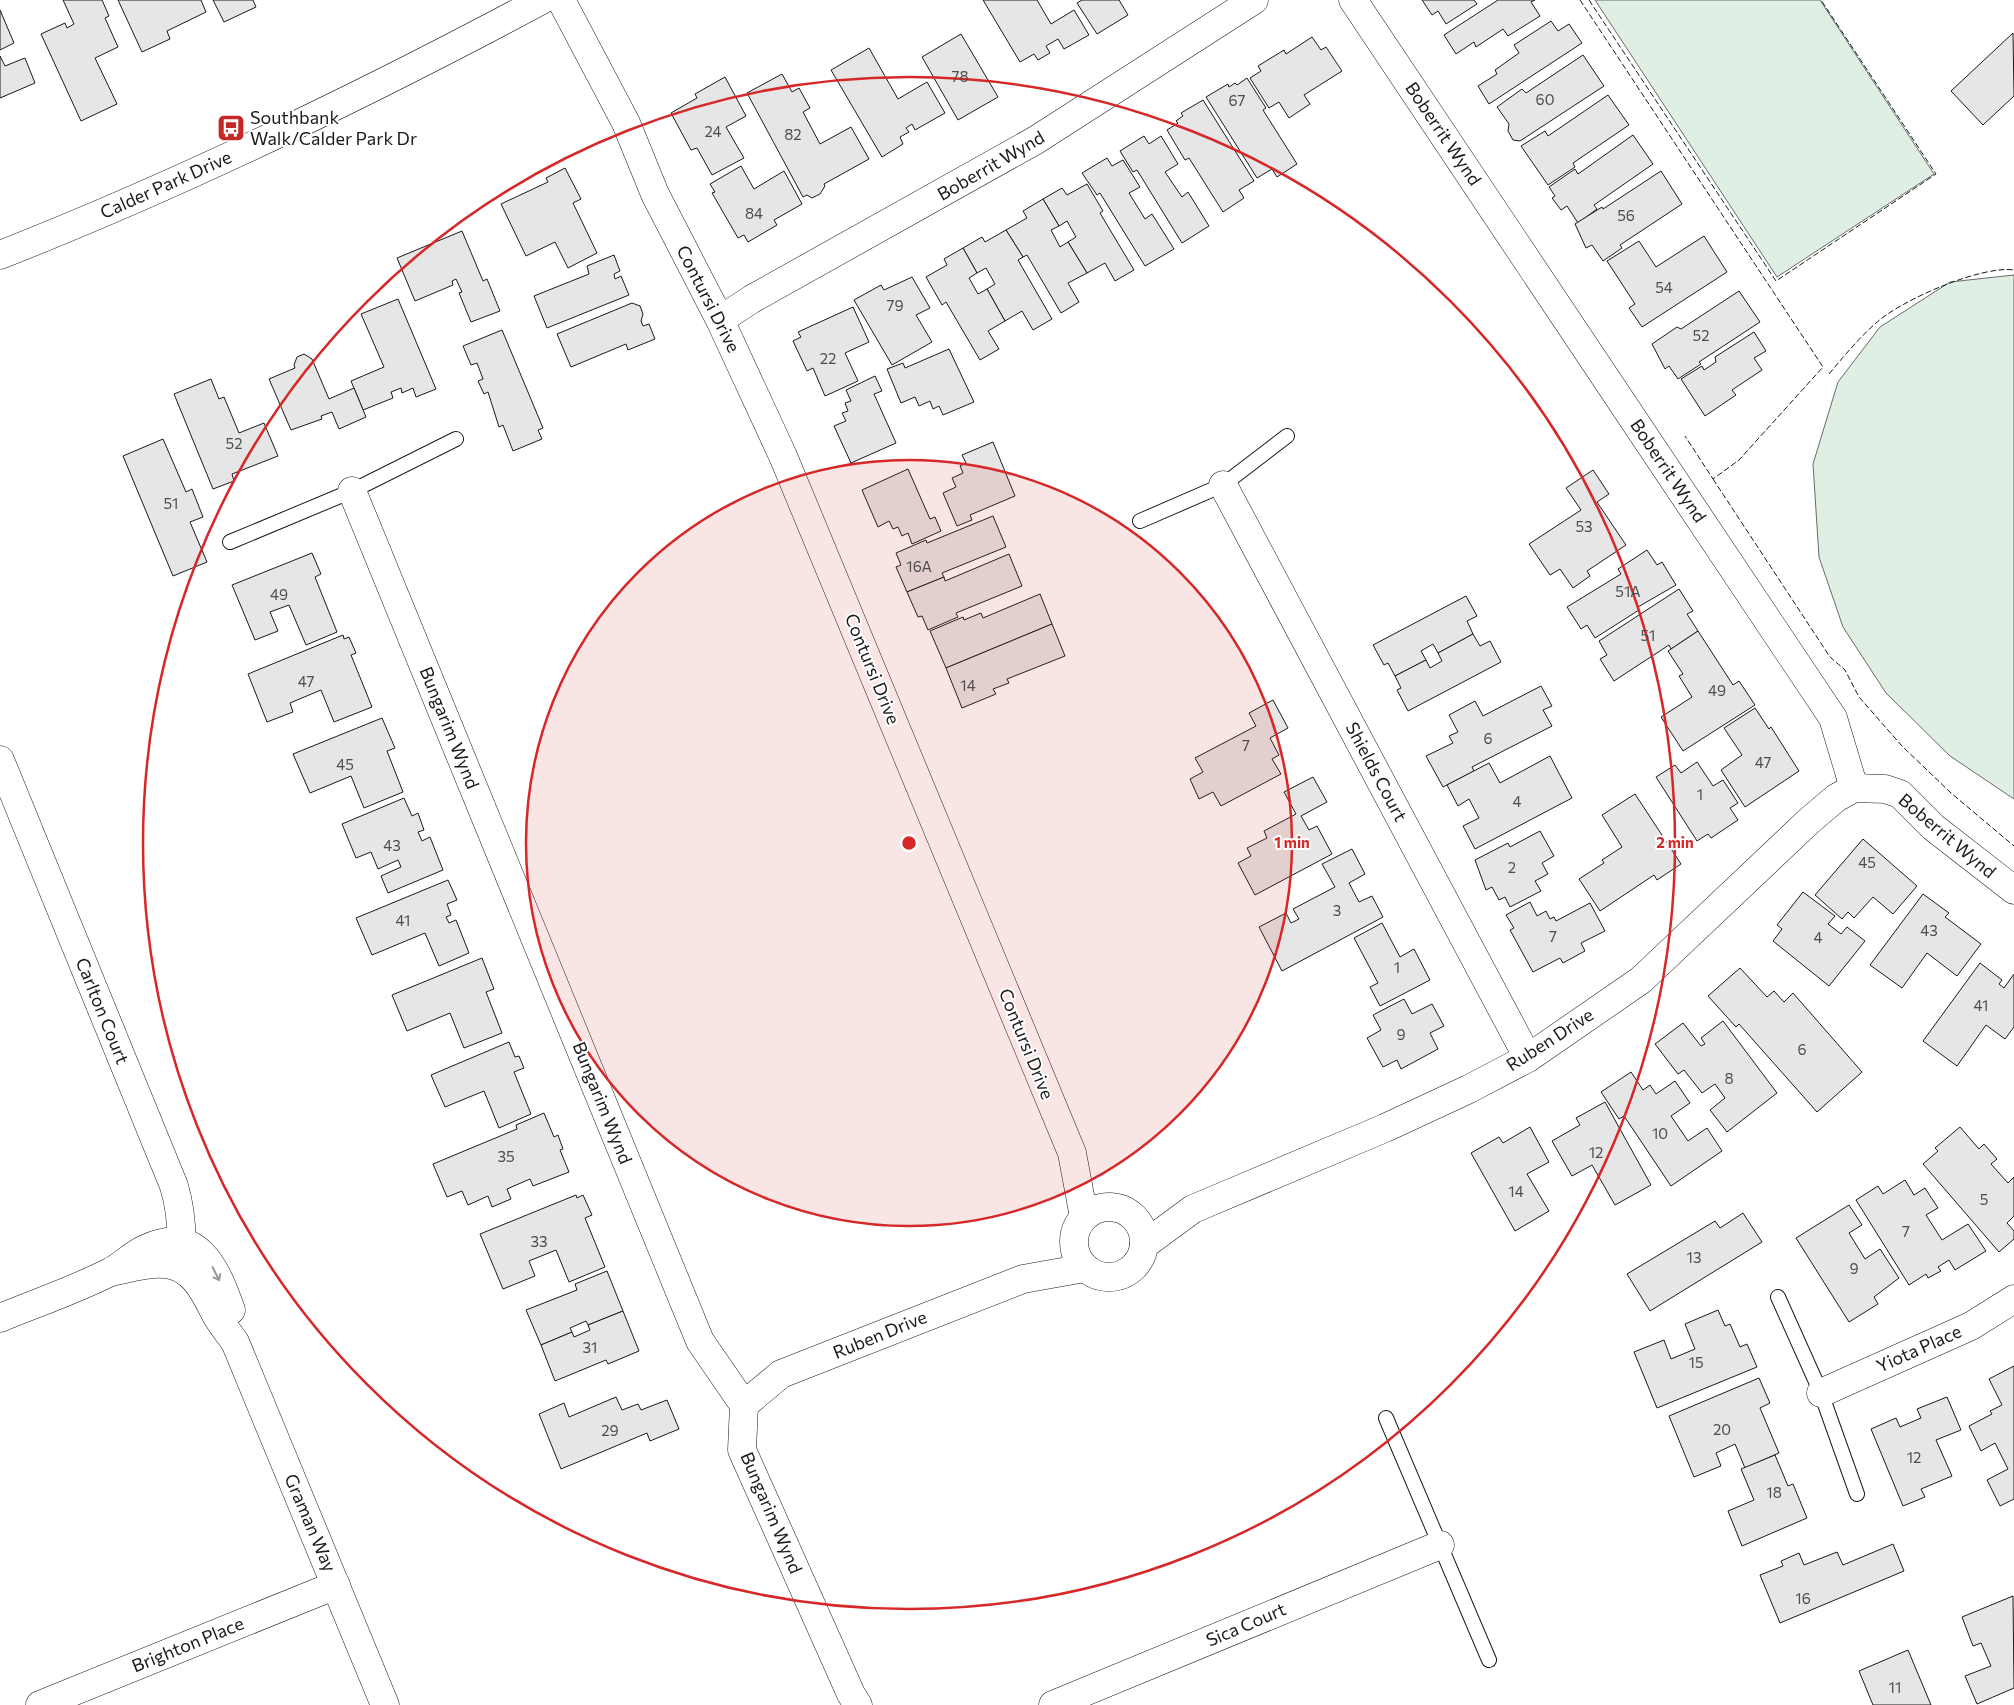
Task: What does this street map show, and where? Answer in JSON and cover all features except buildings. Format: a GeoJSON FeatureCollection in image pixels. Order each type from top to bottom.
{"type":"FeatureCollection","features":[{"type":"Feature","properties":{"kind":"street","name":"Contursi Drive"},"geometry":{"type":"LineString","coordinates":[[542,0],[613,131],[655,194]]}},
{"type":"Feature","properties":{"kind":"street","name":"Calder Park Drive"},"geometry":{"type":"LineString","coordinates":[[0,256],[178,182],[306,122],[542,0]]}},
{"type":"Feature","properties":{"kind":"street","name":"Contursi Drive"},"geometry":{"type":"LineString","coordinates":[[561,0],[626,124],[655,194],[720,320],[787,465],[1072,1153],[1079,1228]]}},
{"type":"Feature","properties":{"kind":"street","name":"Boberrit Wynd"},"geometry":{"type":"LineString","coordinates":[[720,320],[752,299],[1036,140],[1254,0]]}},
{"type":"Feature","properties":{"kind":"street","name":"Boberrit Wynd"},"geometry":{"type":"LineString","coordinates":[[1353,0],[1833,718],[1854,788],[1885,788],[1900,794],[1933,827],[2014,890]]}},
{"type":"Feature","properties":{"kind":"street","name":"Shields Court"},"geometry":{"type":"LineString","coordinates":[[1224,485],[1528,1058]]}},
{"type":"Feature","properties":{"kind":"street","name":"Bungarim Wynd"},"geometry":{"type":"LineString","coordinates":[[352,491],[700,1341],[744,1405],[742,1450],[851,1694],[858,1705]]}},
{"type":"Feature","properties":{"kind":"street","name":"Carlton Court"},"geometry":{"type":"LineString","coordinates":[[0,760],[174,1186],[178,1200],[181,1254]]}},
{"type":"Feature","properties":{"kind":"street","name":"Ruben Drive"},"geometry":{"type":"LineString","coordinates":[[1144,1245],[1193,1209],[1384,1128],[1469,1089],[1528,1058],[1641,980],[1809,821],[1836,798],[1854,788]]}},
{"type":"Feature","properties":{"kind":"street","name":"Contursi Drive"},"geometry":{"type":"LineString","coordinates":[[1072,1153],[1124,1212]]}},
{"type":"Feature","properties":{"kind":"street"},"geometry":{"type":"LineString","coordinates":[[1102,1207],[1124,1212],[1144,1235],[1144,1245],[1137,1264],[1119,1276],[1098,1276],[1085,1268],[1079,1260],[1079,1228],[1102,1207]]}},
{"type":"Feature","properties":{"kind":"street","name":"Ruben Drive"},"geometry":{"type":"LineString","coordinates":[[1124,1212],[1193,1209]]}},
{"type":"Feature","properties":{"kind":"street","name":"Ruben Drive"},"geometry":{"type":"LineString","coordinates":[[1023,1279],[1079,1228]]}},
{"type":"Feature","properties":{"kind":"street"},"geometry":{"type":"LineString","coordinates":[[0,1318],[110,1272],[164,1264],[181,1254]]}},
{"type":"Feature","properties":{"kind":"street","name":"Graman Way"},"geometry":{"type":"LineString","coordinates":[[181,1254],[193,1277],[206,1292],[216,1314],[235,1342],[385,1705]]}},
{"type":"Feature","properties":{"kind":"street","name":"Ruben Drive"},"geometry":{"type":"LineString","coordinates":[[744,1405],[781,1374],[1023,1279],[1085,1268]]}},
{"type":"Feature","properties":{"kind":"street","name":"Yiota Place"},"geometry":{"type":"LineString","coordinates":[[1821,1392],[1972,1326],[2014,1299]]}},
{"type":"Feature","properties":{"kind":"street","name":"Sica Court"},"geometry":{"type":"LineString","coordinates":[[1053,1705],[1440,1545]]}},
{"type":"Feature","properties":{"kind":"street","name":"Brighton Place"},"geometry":{"type":"LineString","coordinates":[[40,1705],[336,1585]]}},
{"type":"Feature","properties":{"kind":"lane"},"geometry":{"type":"LineString","coordinates":[[1140,521],[1224,485],[1287,436]]}},
{"type":"Feature","properties":{"kind":"lane"},"geometry":{"type":"LineString","coordinates":[[230,542],[352,491],[456,439]]}},
{"type":"Feature","properties":{"kind":"lane"},"geometry":{"type":"LineString","coordinates":[[1778,1297],[1821,1392],[1857,1494]]}},
{"type":"Feature","properties":{"kind":"lane"},"geometry":{"type":"LineString","coordinates":[[1386,1418],[1489,1660]]}},
{"type":"Feature","properties":{"kind":"green space"},"geometry":{"type":"Polygon","coordinates":[[[1595,0],[1820,0],[1934,174],[1777,277],[1595,0]]]}},
{"type":"Feature","properties":{"kind":"green space"},"geometry":{"type":"Polygon","coordinates":[[[2014,275],[2014,799],[1950,756],[1886,693],[1843,627],[1819,557],[1813,464],[1838,382],[1880,327],[1950,282],[2014,275]]]}},
{"type":"Feature","properties":{"kind":"fence"},"geometry":{"type":"LineString","coordinates":[[1580,0],[1823,367],[1739,460],[1713,479],[1685,436]]}},
{"type":"Feature","properties":{"kind":"fence"},"geometry":{"type":"LineString","coordinates":[[1589,0],[1776,281],[1936,174],[1821,0]]}},
{"type":"Feature","properties":{"kind":"fence"},"geometry":{"type":"LineString","coordinates":[[1829,374],[1876,323],[1904,304],[1942,286],[1982,273],[2014,270]]}},
{"type":"Feature","properties":{"kind":"fence"},"geometry":{"type":"LineString","coordinates":[[1713,479],[1830,657],[1845,670],[1859,697],[1902,746],[1951,793],[2014,846]]}},
{"type":"Feature","properties":{"kind":"place","name":"Southbank Walk/Calder Park Dr"},"geometry":{"type":"Point","coordinates":[231,128]}}]}
